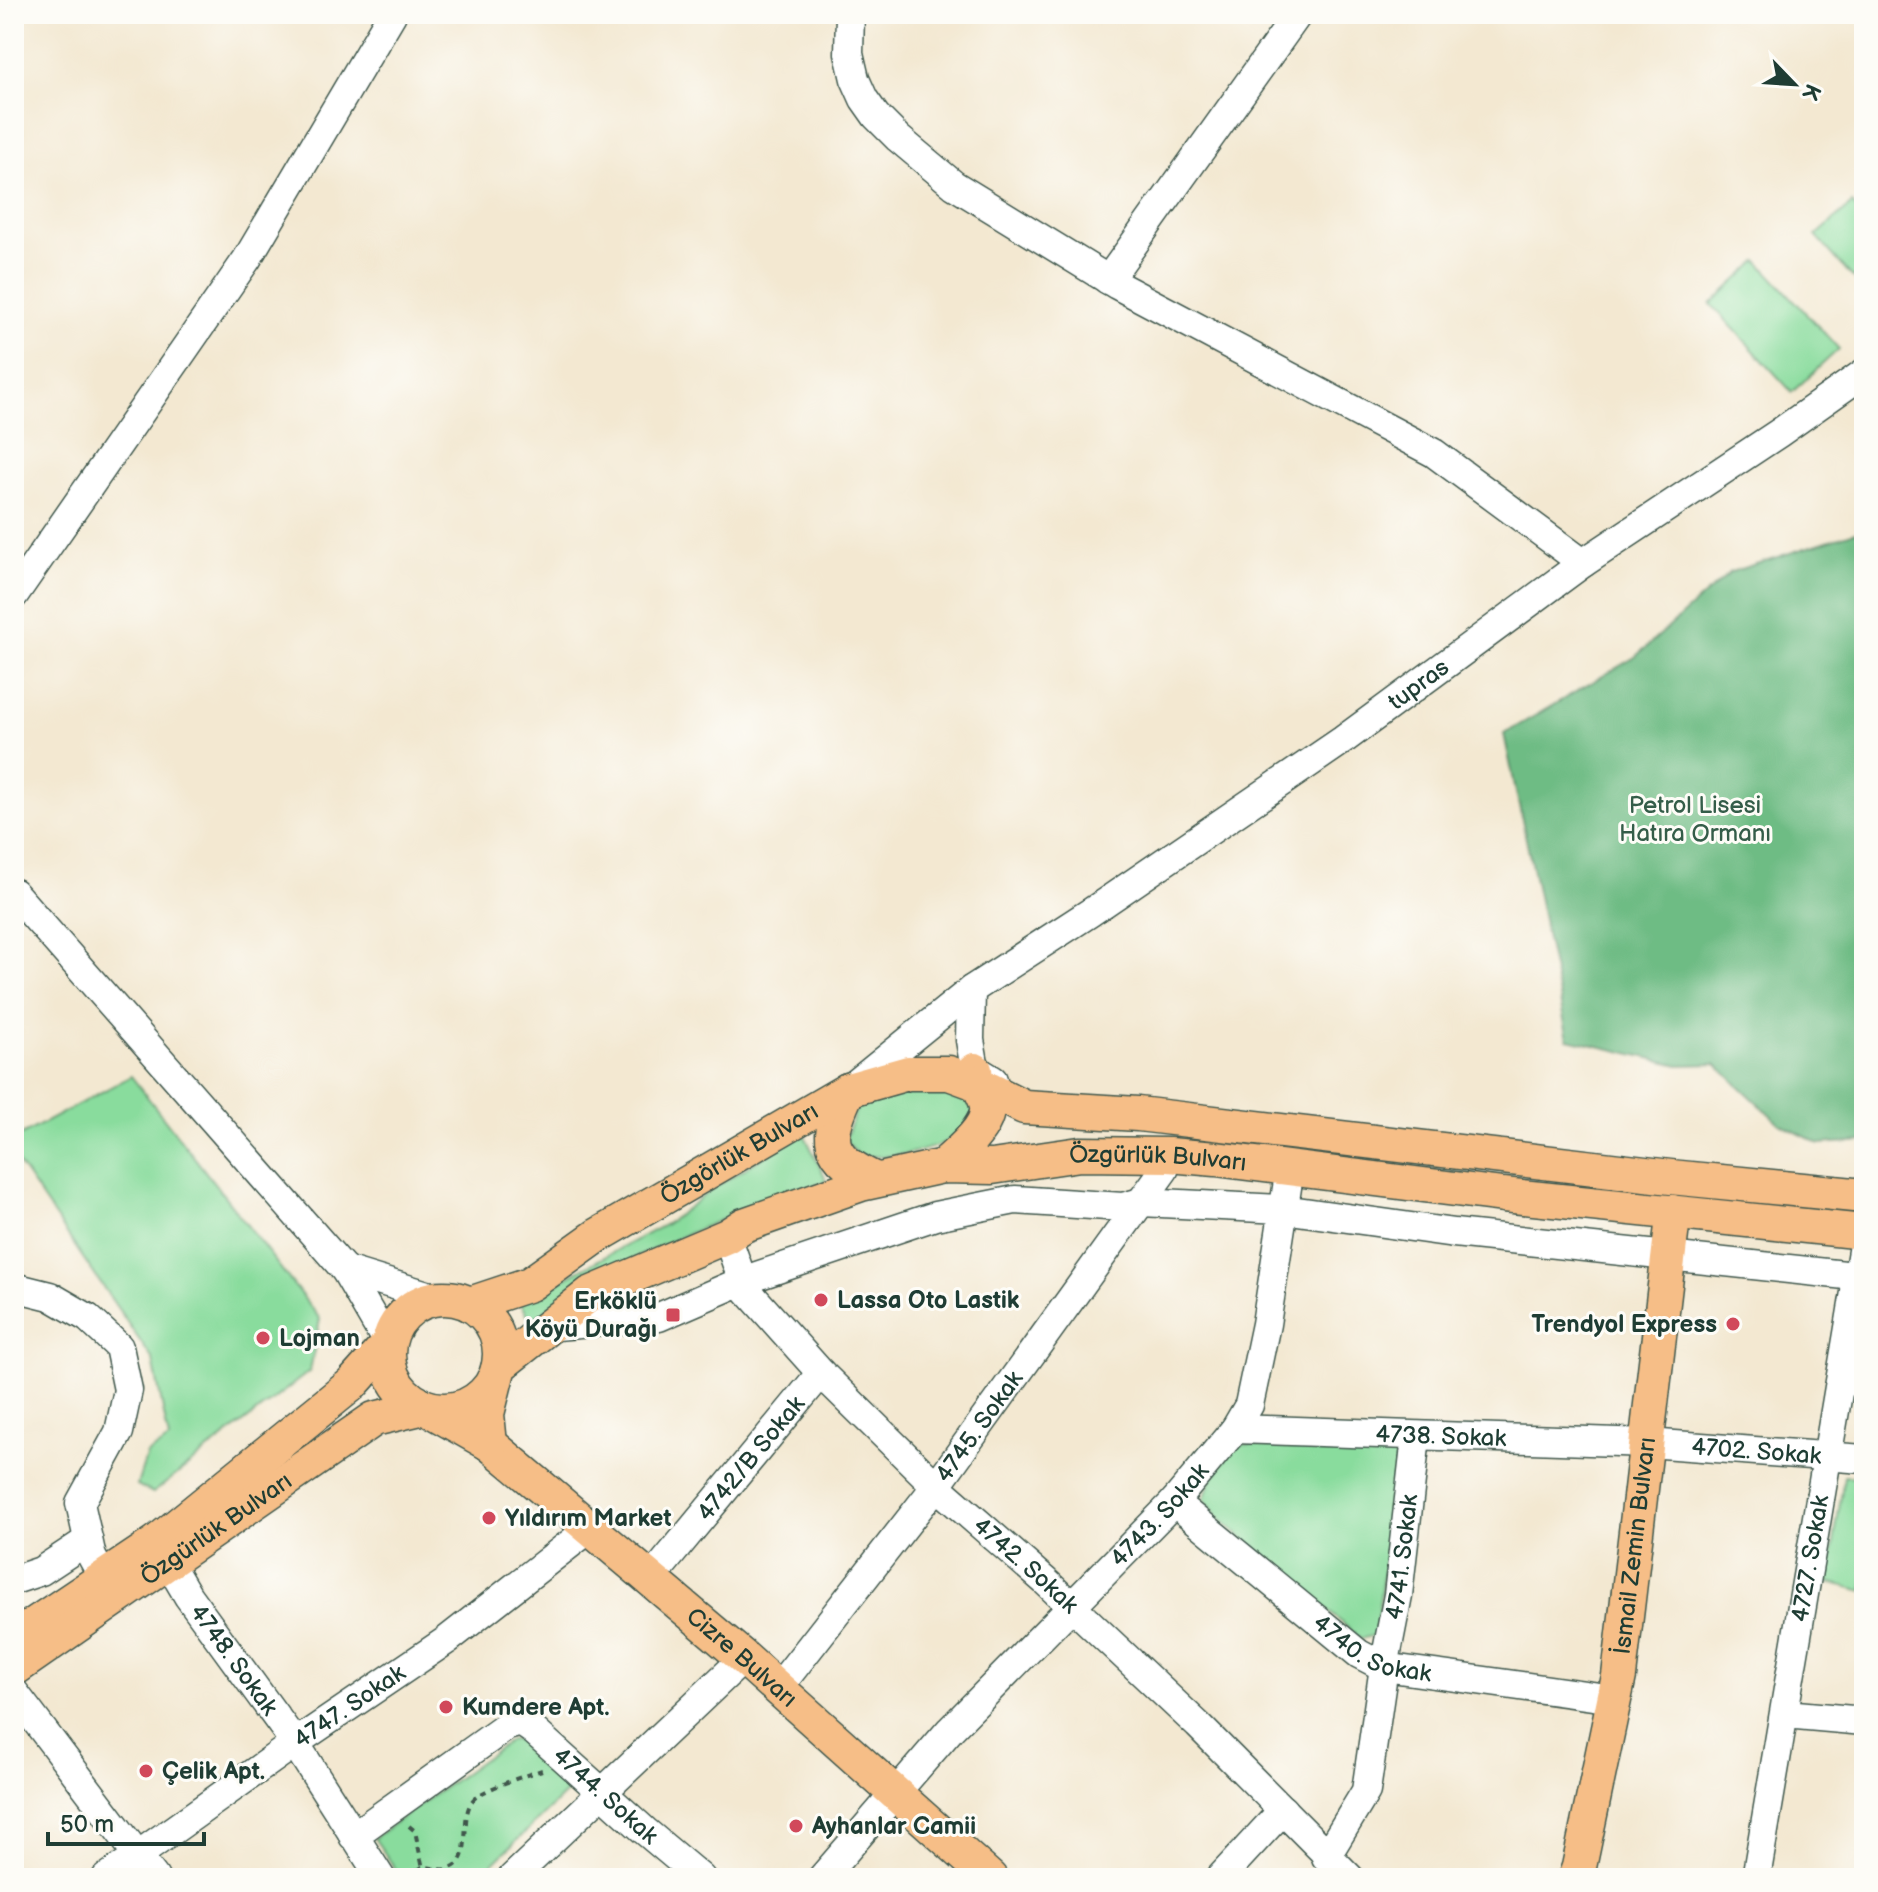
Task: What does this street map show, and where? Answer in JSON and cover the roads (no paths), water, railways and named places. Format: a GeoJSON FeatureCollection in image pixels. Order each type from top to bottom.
{"type":"FeatureCollection","features":[{"type":"Feature","properties":{"kind":"main road","name":"Özgörlük Bulvarı"},"geometry":{"type":"LineString","coordinates":[[454,1301],[530,1284],[597,1236],[848,1090],[908,1073],[949,1073],[976,1076],[1024,1107]]}},
{"type":"Feature","properties":{"kind":"main road"},"geometry":{"type":"LineString","coordinates":[[943,1166],[986,1120],[987,1105],[976,1076]]}},
{"type":"Feature","properties":{"kind":"main road"},"geometry":{"type":"LineString","coordinates":[[848,1090],[835,1117],[834,1147],[845,1164],[876,1180]]}},
{"type":"Feature","properties":{"kind":"main road","name":"Özgürlük Bulvarı"},"geometry":{"type":"LineString","coordinates":[[1024,1107],[1138,1114],[1671,1177],[1864,1196]]}},
{"type":"Feature","properties":{"kind":"main road","name":"Özgürlük Bulvarı"},"geometry":{"type":"LineString","coordinates":[[499,1366],[590,1294],[727,1236],[744,1225],[876,1180],[943,1166],[992,1167],[1080,1154],[1169,1155],[1503,1195],[1864,1232]]}},
{"type":"Feature","properties":{"kind":"main road","name":"İsmail Zemin Bulvarı"},"geometry":{"type":"LineString","coordinates":[[1575,1878],[1614,1699],[1648,1443],[1672,1212]]}},
{"type":"Feature","properties":{"kind":"main road"},"geometry":{"type":"LineString","coordinates":[[490,1444],[487,1414],[499,1366],[500,1352],[498,1337],[482,1313],[454,1301],[420,1303],[405,1313],[394,1327],[388,1344],[388,1360],[395,1382],[411,1400],[443,1411],[462,1407],[479,1398],[492,1384],[499,1366]]}},
{"type":"Feature","properties":{"kind":"main road"},"geometry":{"type":"LineString","coordinates":[[14,1638],[157,1542],[352,1384],[388,1344]]}},
{"type":"Feature","properties":{"kind":"main road","name":"Özgürlük Bulvarı"},"geometry":{"type":"LineString","coordinates":[[14,1669],[374,1419],[425,1407]]}},
{"type":"Feature","properties":{"kind":"main road","name":"Cizre Bulvarı"},"geometry":{"type":"LineString","coordinates":[[425,1407],[490,1444],[744,1658],[990,1878]]}},
{"type":"Feature","properties":{"kind":"street"},"geometry":{"type":"LineString","coordinates":[[14,595],[247,259],[392,14]]}},
{"type":"Feature","properties":{"kind":"street"},"geometry":{"type":"LineString","coordinates":[[850,14],[849,53],[864,99],[876,116],[954,185],[1108,280],[1414,442],[1583,563]]}},
{"type":"Feature","properties":{"kind":"street"},"geometry":{"type":"LineString","coordinates":[[1108,280],[1298,14]]}},
{"type":"Feature","properties":{"kind":"street","name":"tupras"},"geometry":{"type":"LineString","coordinates":[[848,1090],[971,990],[1343,740],[1583,563],[1864,373]]}},
{"type":"Feature","properties":{"kind":"street"},"geometry":{"type":"LineString","coordinates":[[14,893],[345,1270],[388,1344]]}},
{"type":"Feature","properties":{"kind":"street"},"geometry":{"type":"LineString","coordinates":[[971,990],[970,1040],[976,1076]]}},
{"type":"Feature","properties":{"kind":"street","name":"4745. Sokak"},"geometry":{"type":"LineString","coordinates":[[778,1688],[936,1486],[1164,1170],[1169,1155]]}},
{"type":"Feature","properties":{"kind":"street","name":"4743. Sokak"},"geometry":{"type":"LineString","coordinates":[[822,1878],[950,1730],[1174,1502],[1235,1429],[1249,1405],[1266,1324],[1290,1168]]}},
{"type":"Feature","properties":{"kind":"street"},"geometry":{"type":"LineString","coordinates":[[1503,1195],[1529,1251],[1560,1263],[1633,1269],[1667,1257],[1861,1277]]}},
{"type":"Feature","properties":{"kind":"street"},"geometry":{"type":"LineString","coordinates":[[545,1327],[659,1317],[742,1281],[935,1216],[1015,1200],[1123,1207],[1141,1202],[1283,1209],[1525,1241]]}},
{"type":"Feature","properties":{"kind":"street","name":"4742. Sokak"},"geometry":{"type":"LineString","coordinates":[[727,1236],[745,1288],[821,1373],[936,1486],[1198,1725],[1350,1878]]}},
{"type":"Feature","properties":{"kind":"street","name":"4727. Sokak"},"geometry":{"type":"LineString","coordinates":[[1756,1878],[1861,1277],[1864,1239]]}},
{"type":"Feature","properties":{"kind":"street"},"geometry":{"type":"LineString","coordinates":[[345,1270],[454,1301]]}},
{"type":"Feature","properties":{"kind":"street"},"geometry":{"type":"LineString","coordinates":[[14,1287],[50,1296],[88,1318],[119,1347],[128,1390],[119,1432],[80,1503],[92,1557],[104,1579]]}},
{"type":"Feature","properties":{"kind":"street","name":"4742/B Sokak"},"geometry":{"type":"LineString","coordinates":[[650,1580],[821,1373]]}},
{"type":"Feature","properties":{"kind":"street","name":"4738. Sokak"},"geometry":{"type":"LineString","coordinates":[[1235,1429],[1648,1443]]}},
{"type":"Feature","properties":{"kind":"street","name":"4741. Sokak"},"geometry":{"type":"LineString","coordinates":[[1326,1857],[1366,1791],[1398,1595],[1416,1437]]}},
{"type":"Feature","properties":{"kind":"street","name":"4702. Sokak"},"geometry":{"type":"LineString","coordinates":[[1648,1443],[1864,1459]]}},
{"type":"Feature","properties":{"kind":"street","name":"4740. Sokak"},"geometry":{"type":"LineString","coordinates":[[1174,1502],[1359,1654],[1384,1667],[1614,1699]]}},
{"type":"Feature","properties":{"kind":"street","name":"4747. Sokak"},"geometry":{"type":"LineString","coordinates":[[106,1878],[147,1866],[295,1743],[447,1640],[589,1529]]}},
{"type":"Feature","properties":{"kind":"street"},"geometry":{"type":"LineString","coordinates":[[14,1580],[41,1571],[88,1540]]}},
{"type":"Feature","properties":{"kind":"street","name":"4748. Sokak"},"geometry":{"type":"LineString","coordinates":[[168,1562],[188,1596],[295,1743],[381,1878]]}},
{"type":"Feature","properties":{"kind":"street"},"geometry":{"type":"LineString","coordinates":[[512,1878],[744,1658]]}},
{"type":"Feature","properties":{"kind":"street"},"geometry":{"type":"LineString","coordinates":[[14,1692],[147,1866]]}},
{"type":"Feature","properties":{"kind":"street"},"geometry":{"type":"LineString","coordinates":[[1785,1714],[1864,1721]]}},
{"type":"Feature","properties":{"kind":"street","name":"4744. Sokak"},"geometry":{"type":"LineString","coordinates":[[353,1836],[507,1726],[521,1722],[701,1878]]}},
{"type":"Feature","properties":{"kind":"street"},"geometry":{"type":"LineString","coordinates":[[1220,1878],[1283,1810]]}},
{"type":"Feature","properties":{"kind":"place","name":"Lassa Oto Lastik"},"geometry":{"type":"Point","coordinates":[821,1300]}},
{"type":"Feature","properties":{"kind":"place","name":"Erköklü Köyü Durağı"},"geometry":{"type":"Point","coordinates":[673,1315]}},
{"type":"Feature","properties":{"kind":"place","name":"Trendyol Express"},"geometry":{"type":"Point","coordinates":[1733,1324]}},
{"type":"Feature","properties":{"kind":"place","name":"Lojman"},"geometry":{"type":"Point","coordinates":[263,1338]}},
{"type":"Feature","properties":{"kind":"place","name":"Yıldırım Market"},"geometry":{"type":"Point","coordinates":[489,1518]}},
{"type":"Feature","properties":{"kind":"place","name":"Kumdere Apt."},"geometry":{"type":"Point","coordinates":[446,1707]}},
{"type":"Feature","properties":{"kind":"place","name":"Çelik Apt."},"geometry":{"type":"Point","coordinates":[146,1771]}},
{"type":"Feature","properties":{"kind":"place","name":"Ayhanlar Camii"},"geometry":{"type":"Point","coordinates":[796,1826]}},
{"type":"Feature","properties":{"kind":"park label","name":"Petrol Lisesi Hatıra Ormanı"},"geometry":{"type":"Point","coordinates":[1695,819]}}]}
